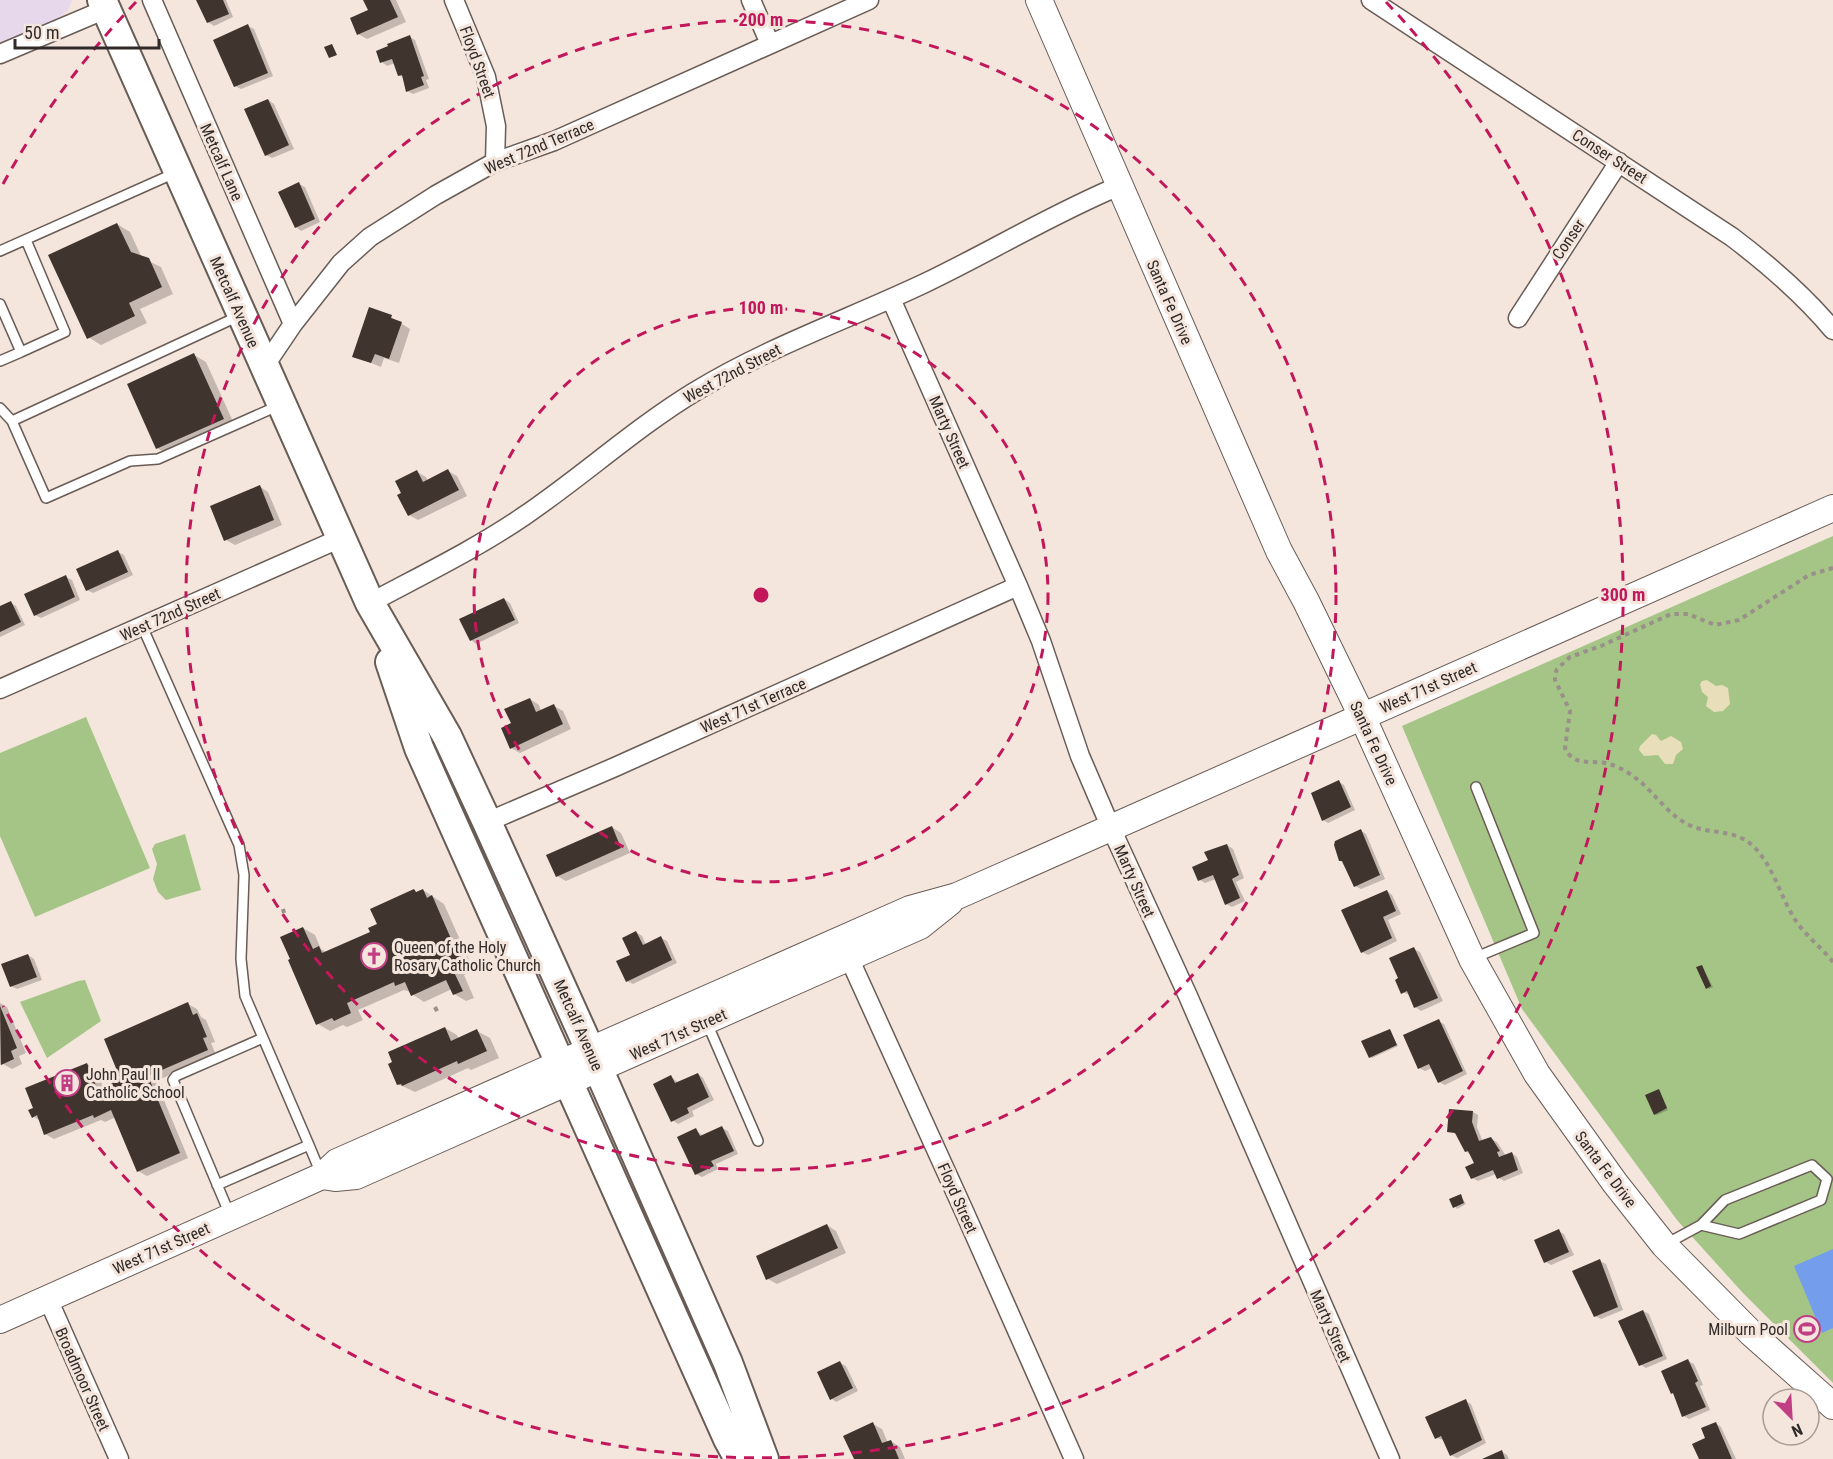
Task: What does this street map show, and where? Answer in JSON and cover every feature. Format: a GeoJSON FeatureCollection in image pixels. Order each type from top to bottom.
{"type":"FeatureCollection","features":[{"type":"Feature","properties":{"kind":"main road","name":"Metcalf Avenue"},"geometry":{"type":"LineString","coordinates":[[104,4],[370,603],[419,748],[563,1073],[739,1459]]}},
{"type":"Feature","properties":{"kind":"main road","name":"Metcalf Avenue"},"geometry":{"type":"LineString","coordinates":[[370,603],[447,736],[487,822],[595,1060],[728,1363],[764,1459]]}},
{"type":"Feature","properties":{"kind":"street","name":"Metcalf Lane"},"geometry":{"type":"LineString","coordinates":[[152,0],[293,324]]}},
{"type":"Feature","properties":{"kind":"street","name":"Floyd Street"},"geometry":{"type":"LineString","coordinates":[[454,0],[486,77],[496,126],[495,162]]}},
{"type":"Feature","properties":{"kind":"street"},"geometry":{"type":"LineString","coordinates":[[751,0],[770,44]]}},
{"type":"Feature","properties":{"kind":"street","name":"West 72nd Terrace"},"geometry":{"type":"LineString","coordinates":[[264,366],[293,324],[341,263],[370,237],[436,195],[495,162],[554,141],[869,0]]}},
{"type":"Feature","properties":{"kind":"street","name":"Santa Fe Drive"},"geometry":{"type":"LineString","coordinates":[[1039,0],[1279,551],[1362,716],[1472,958],[1537,1074],[1615,1183],[1664,1245],[1751,1333],[1833,1406]]}},
{"type":"Feature","properties":{"kind":"street","name":"Conser Street"},"geometry":{"type":"LineString","coordinates":[[1371,0],[1732,237],[1768,264],[1811,304],[1833,330]]}},
{"type":"Feature","properties":{"kind":"street"},"geometry":{"type":"LineString","coordinates":[[0,54],[104,4]]}},
{"type":"Feature","properties":{"kind":"street","name":"Conser"},"geometry":{"type":"LineString","coordinates":[[1518,318],[1619,162]]}},
{"type":"Feature","properties":{"kind":"street","name":"West 72nd Street"},"geometry":{"type":"LineString","coordinates":[[370,603],[460,555],[523,517],[650,420],[698,389],[755,359],[891,299],[1076,204],[1119,186]]}},
{"type":"Feature","properties":{"kind":"street","name":"Marty Street"},"geometry":{"type":"LineString","coordinates":[[891,299],[1041,641],[1080,756],[1188,996],[1390,1459]]}},
{"type":"Feature","properties":{"kind":"street","name":"West 71st Street"},"geometry":{"type":"LineString","coordinates":[[595,1060],[706,1021],[844,949],[910,909],[957,896],[1833,507]]}},
{"type":"Feature","properties":{"kind":"street","name":"West 72nd Street"},"geometry":{"type":"LineString","coordinates":[[0,689],[341,538]]}},
{"type":"Feature","properties":{"kind":"street","name":"West 71st Terrace"},"geometry":{"type":"LineString","coordinates":[[487,822],[1018,586]]}},
{"type":"Feature","properties":{"kind":"street","name":"Floyd Street"},"geometry":{"type":"LineString","coordinates":[[844,949],[1074,1459]]}},
{"type":"Feature","properties":{"kind":"street","name":"West 71st Street"},"geometry":{"type":"LineString","coordinates":[[0,1320],[322,1176],[337,1162],[595,1060],[844,949]]}},
{"type":"Feature","properties":{"kind":"street","name":"Broadmoor Street"},"geometry":{"type":"LineString","coordinates":[[48,1299],[119,1459]]}},
{"type":"Feature","properties":{"kind":"lane"},"geometry":{"type":"LineString","coordinates":[[0,251],[178,172]]}},
{"type":"Feature","properties":{"kind":"lane"},"geometry":{"type":"LineString","coordinates":[[0,361],[65,332],[26,240]]}},
{"type":"Feature","properties":{"kind":"lane"},"geometry":{"type":"LineString","coordinates":[[0,304],[21,351]]}},
{"type":"Feature","properties":{"kind":"lane"},"geometry":{"type":"LineString","coordinates":[[12,422],[241,315]]}},
{"type":"Feature","properties":{"kind":"lane"},"geometry":{"type":"LineString","coordinates":[[0,408],[12,422],[46,498],[130,460],[158,459],[281,404]]}},
{"type":"Feature","properties":{"kind":"lane"},"geometry":{"type":"LineString","coordinates":[[142,626],[239,845],[244,875],[242,976],[245,996],[322,1176]]}},
{"type":"Feature","properties":{"kind":"lane"},"geometry":{"type":"LineString","coordinates":[[1472,958],[1534,933],[1476,787]]}},
{"type":"Feature","properties":{"kind":"lane"},"geometry":{"type":"LineString","coordinates":[[706,1021],[758,1141]]}},
{"type":"Feature","properties":{"kind":"lane"},"geometry":{"type":"LineString","coordinates":[[231,1218],[173,1084],[176,1076],[263,1038]]}},
{"type":"Feature","properties":{"kind":"lane"},"geometry":{"type":"LineString","coordinates":[[217,1185],[309,1145]]}},
{"type":"Feature","properties":{"kind":"lane"},"geometry":{"type":"LineString","coordinates":[[1664,1245],[1701,1225],[1725,1200],[1812,1165],[1827,1179],[1821,1200],[1739,1234],[1701,1225]]}},
{"type":"Feature","properties":{"kind":"path"},"geometry":{"type":"LineString","coordinates":[[1833,568],[1809,575],[1739,620],[1727,624],[1715,625],[1681,613],[1660,617],[1610,642],[1570,657],[1557,669],[1555,680],[1570,711],[1565,748],[1572,759],[1587,763],[1608,763],[1618,767],[1648,787],[1665,806],[1688,824],[1698,828],[1728,832],[1750,844],[1767,863],[1796,922],[1833,962]]}},
{"type":"Feature","properties":{"kind":"path"},"geometry":{"type":"LineString","coordinates":[[435,1007],[438,1013]]}},
{"type":"Feature","properties":{"kind":"shaded area"},"geometry":{"type":"Polygon","coordinates":[[[0,0],[72,0],[68,10],[59,18],[0,45],[0,0]]]}},
{"type":"Feature","properties":{"kind":"green space"},"geometry":{"type":"Polygon","coordinates":[[[1833,536],[1833,1383],[1743,1293],[1677,1220],[1522,1009],[1402,726],[1833,536]]]}},
{"type":"Feature","properties":{"kind":"green space"},"geometry":{"type":"Polygon","coordinates":[[[86,717],[150,868],[35,917],[0,836],[0,753],[86,717]]]}},
{"type":"Feature","properties":{"kind":"green space"},"geometry":{"type":"Polygon","coordinates":[[[185,834],[201,890],[166,900],[158,892],[153,879],[157,864],[152,849],[155,844],[185,834]]]}},
{"type":"Feature","properties":{"kind":"green space"},"geometry":{"type":"Polygon","coordinates":[[[85,980],[101,1021],[47,1058],[20,1002],[85,980]]]}},
{"type":"Feature","properties":{"kind":"sand"},"geometry":{"type":"Polygon","coordinates":[[[1707,680],[1716,686],[1722,685],[1728,688],[1730,704],[1723,711],[1714,712],[1706,706],[1708,697],[1702,692],[1700,684],[1707,680]]]}},
{"type":"Feature","properties":{"kind":"sand"},"geometry":{"type":"Polygon","coordinates":[[[1652,734],[1661,741],[1671,736],[1681,742],[1683,749],[1676,755],[1673,764],[1665,764],[1658,755],[1644,756],[1639,750],[1652,734]]]}},
{"type":"Feature","properties":{"kind":"water"},"geometry":{"type":"Polygon","coordinates":[[[1833,1249],[1833,1328],[1822,1333],[1794,1266],[1833,1249]]]}},
{"type":"Feature","properties":{"kind":"building"},"geometry":{"type":"Polygon","coordinates":[[[196,0],[223,0],[229,14],[207,23],[196,0]]]}},
{"type":"Feature","properties":{"kind":"building"},"geometry":{"type":"Polygon","coordinates":[[[363,0],[390,0],[398,17],[357,35],[350,18],[368,10],[363,0]]]}},
{"type":"Feature","properties":{"kind":"building"},"geometry":{"type":"Polygon","coordinates":[[[248,24],[268,73],[234,87],[213,40],[248,24]]]}},
{"type":"Feature","properties":{"kind":"building"},"geometry":{"type":"Polygon","coordinates":[[[410,35],[424,76],[421,77],[424,85],[406,92],[402,75],[398,76],[392,59],[380,63],[376,51],[410,35]]]}},
{"type":"Feature","properties":{"kind":"building"},"geometry":{"type":"Polygon","coordinates":[[[332,44],[337,55],[329,58],[324,47],[332,44]]]}},
{"type":"Feature","properties":{"kind":"building"},"geometry":{"type":"Polygon","coordinates":[[[268,99],[289,145],[265,156],[244,109],[268,99]]]}},
{"type":"Feature","properties":{"kind":"building"},"geometry":{"type":"Polygon","coordinates":[[[299,182],[315,219],[295,228],[278,192],[299,182]]]}},
{"type":"Feature","properties":{"kind":"building"},"geometry":{"type":"Polygon","coordinates":[[[117,223],[131,252],[149,258],[162,287],[129,303],[135,316],[87,339],[48,255],[117,223]]]}},
{"type":"Feature","properties":{"kind":"building"},"geometry":{"type":"Polygon","coordinates":[[[369,307],[392,315],[391,318],[402,322],[389,359],[375,354],[371,363],[352,357],[369,307]]]}},
{"type":"Feature","properties":{"kind":"building"},"geometry":{"type":"Polygon","coordinates":[[[194,353],[224,419],[156,449],[127,384],[194,353]]]}},
{"type":"Feature","properties":{"kind":"building"},"geometry":{"type":"Polygon","coordinates":[[[448,469],[459,490],[408,516],[397,495],[401,493],[395,481],[417,470],[423,482],[448,469]]]}},
{"type":"Feature","properties":{"kind":"building"},"geometry":{"type":"Polygon","coordinates":[[[260,485],[274,520],[224,541],[210,506],[260,485]]]}},
{"type":"Feature","properties":{"kind":"building"},"geometry":{"type":"Polygon","coordinates":[[[118,550],[128,572],[86,591],[76,569],[118,550]]]}},
{"type":"Feature","properties":{"kind":"building"},"geometry":{"type":"Polygon","coordinates":[[[66,575],[75,597],[34,616],[24,594],[66,575]]]}},
{"type":"Feature","properties":{"kind":"building"},"geometry":{"type":"Polygon","coordinates":[[[504,598],[515,620],[470,641],[459,619],[504,598]]]}},
{"type":"Feature","properties":{"kind":"building"},"geometry":{"type":"Polygon","coordinates":[[[11,601],[21,622],[0,632],[0,606],[11,601]]]}},
{"type":"Feature","properties":{"kind":"building"},"geometry":{"type":"Polygon","coordinates":[[[530,698],[536,712],[554,704],[563,724],[510,749],[501,728],[511,723],[504,709],[530,698]]]}},
{"type":"Feature","properties":{"kind":"building"},"geometry":{"type":"Polygon","coordinates":[[[1339,780],[1351,807],[1322,821],[1311,793],[1339,780]]]}},
{"type":"Feature","properties":{"kind":"building"},"geometry":{"type":"Polygon","coordinates":[[[612,826],[621,848],[556,877],[546,855],[612,826]]]}},
{"type":"Feature","properties":{"kind":"building"},"geometry":{"type":"Polygon","coordinates":[[[1361,829],[1380,875],[1354,887],[1342,861],[1339,861],[1334,845],[1335,841],[1361,829]]]}},
{"type":"Feature","properties":{"kind":"building"},"geometry":{"type":"Polygon","coordinates":[[[1227,844],[1239,875],[1232,879],[1240,898],[1225,905],[1213,875],[1198,881],[1192,867],[1208,860],[1204,852],[1227,844]]]}},
{"type":"Feature","properties":{"kind":"building","name":"Queen of the Holy Rosary Catholic Church"},"geometry":{"type":"Polygon","coordinates":[[[414,889],[416,892],[423,889],[427,898],[432,895],[462,964],[452,968],[463,991],[453,995],[446,980],[411,996],[405,982],[395,986],[394,982],[347,1003],[351,1013],[334,1021],[332,1018],[316,1025],[280,937],[303,927],[313,949],[319,946],[322,953],[370,932],[368,928],[377,924],[370,909],[414,889]]]}},
{"type":"Feature","properties":{"kind":"building"},"geometry":{"type":"Polygon","coordinates":[[[1387,890],[1396,911],[1383,917],[1392,938],[1361,953],[1341,910],[1387,890]]]}},
{"type":"Feature","properties":{"kind":"building"},"geometry":{"type":"Polygon","coordinates":[[[636,931],[643,945],[661,936],[672,960],[626,982],[616,961],[630,955],[622,938],[636,931]]]}},
{"type":"Feature","properties":{"kind":"building"},"geometry":{"type":"Polygon","coordinates":[[[1414,947],[1438,998],[1414,1008],[1407,991],[1401,994],[1395,980],[1398,978],[1389,958],[1414,947]]]}},
{"type":"Feature","properties":{"kind":"building"},"geometry":{"type":"Polygon","coordinates":[[[28,954],[37,977],[10,987],[1,964],[28,954]]]}},
{"type":"Feature","properties":{"kind":"building"},"geometry":{"type":"Polygon","coordinates":[[[1702,965],[1711,986],[1706,989],[1696,967],[1702,965]]]}},
{"type":"Feature","properties":{"kind":"building","name":"John Paul II Catholic School"},"geometry":{"type":"Polygon","coordinates":[[[188,1002],[193,1015],[197,1013],[207,1037],[203,1038],[208,1050],[148,1076],[180,1153],[137,1172],[111,1110],[44,1135],[37,1115],[32,1118],[28,1110],[33,1108],[25,1088],[87,1063],[97,1088],[120,1078],[104,1039],[188,1002]]]}},
{"type":"Feature","properties":{"kind":"building"},"geometry":{"type":"Polygon","coordinates":[[[0,1006],[17,1048],[11,1051],[14,1059],[1,1065],[0,1006]]]}},
{"type":"Feature","properties":{"kind":"building"},"geometry":{"type":"Polygon","coordinates":[[[1439,1019],[1463,1071],[1438,1083],[1429,1064],[1418,1069],[1403,1035],[1439,1019]]]}},
{"type":"Feature","properties":{"kind":"building"},"geometry":{"type":"Polygon","coordinates":[[[445,1027],[451,1041],[477,1029],[487,1051],[458,1064],[457,1061],[402,1086],[397,1085],[388,1064],[392,1062],[388,1052],[445,1027]]]}},
{"type":"Feature","properties":{"kind":"building"},"geometry":{"type":"Polygon","coordinates":[[[1390,1029],[1397,1045],[1369,1058],[1361,1041],[1390,1029]]]}},
{"type":"Feature","properties":{"kind":"building"},"geometry":{"type":"Polygon","coordinates":[[[698,1073],[709,1097],[687,1108],[689,1113],[671,1122],[653,1084],[671,1075],[675,1083],[698,1073]]]}},
{"type":"Feature","properties":{"kind":"building"},"geometry":{"type":"Polygon","coordinates":[[[1659,1089],[1667,1108],[1654,1115],[1645,1095],[1659,1089]]]}},
{"type":"Feature","properties":{"kind":"building"},"geometry":{"type":"Polygon","coordinates":[[[1449,1109],[1473,1111],[1472,1122],[1479,1141],[1491,1137],[1500,1151],[1497,1152],[1499,1157],[1512,1152],[1518,1170],[1497,1179],[1493,1170],[1471,1179],[1465,1167],[1474,1163],[1468,1151],[1465,1152],[1455,1133],[1447,1132],[1449,1109]]]}},
{"type":"Feature","properties":{"kind":"building"},"geometry":{"type":"Polygon","coordinates":[[[722,1126],[734,1151],[711,1161],[714,1166],[695,1175],[677,1137],[696,1128],[700,1136],[722,1126]]]}},
{"type":"Feature","properties":{"kind":"building"},"geometry":{"type":"Polygon","coordinates":[[[1461,1194],[1464,1203],[1453,1208],[1449,1199],[1461,1194]]]}},
{"type":"Feature","properties":{"kind":"building"},"geometry":{"type":"Polygon","coordinates":[[[827,1224],[838,1248],[766,1280],[756,1256],[827,1224]]]}},
{"type":"Feature","properties":{"kind":"building"},"geometry":{"type":"Polygon","coordinates":[[[1559,1229],[1569,1252],[1544,1263],[1534,1240],[1559,1229]]]}},
{"type":"Feature","properties":{"kind":"building"},"geometry":{"type":"Polygon","coordinates":[[[1600,1259],[1618,1307],[1594,1317],[1572,1271],[1600,1259]]]}},
{"type":"Feature","properties":{"kind":"building"},"geometry":{"type":"Polygon","coordinates":[[[1643,1310],[1663,1356],[1639,1366],[1618,1321],[1643,1310]]]}},
{"type":"Feature","properties":{"kind":"building"},"geometry":{"type":"Polygon","coordinates":[[[1688,1359],[1698,1381],[1695,1383],[1706,1407],[1682,1417],[1661,1371],[1688,1359]]]}},
{"type":"Feature","properties":{"kind":"building"},"geometry":{"type":"Polygon","coordinates":[[[840,1361],[853,1388],[830,1400],[817,1372],[840,1361]]]}},
{"type":"Feature","properties":{"kind":"building"},"geometry":{"type":"Polygon","coordinates":[[[1466,1399],[1482,1440],[1450,1456],[1441,1436],[1435,1439],[1425,1417],[1466,1399]]]}},
{"type":"Feature","properties":{"kind":"building"},"geometry":{"type":"Polygon","coordinates":[[[873,1422],[882,1443],[891,1440],[899,1459],[854,1459],[843,1436],[873,1422]]]}},
{"type":"Feature","properties":{"kind":"building"},"geometry":{"type":"Polygon","coordinates":[[[1716,1422],[1732,1459],[1699,1459],[1692,1444],[1705,1438],[1701,1428],[1716,1422]]]}},
{"type":"Feature","properties":{"kind":"building"},"geometry":{"type":"Polygon","coordinates":[[[1502,1450],[1505,1459],[1482,1459],[1502,1450]]]}},
{"type":"Feature","properties":{"kind":"place","name":"Queen of the Holy Rosary Catholic Church"},"geometry":{"type":"Point","coordinates":[374,956]}},
{"type":"Feature","properties":{"kind":"place","name":"John Paul II Catholic School"},"geometry":{"type":"Point","coordinates":[67,1083]}},
{"type":"Feature","properties":{"kind":"place","name":"Milburn Pool"},"geometry":{"type":"Point","coordinates":[1807,1329]}}]}
